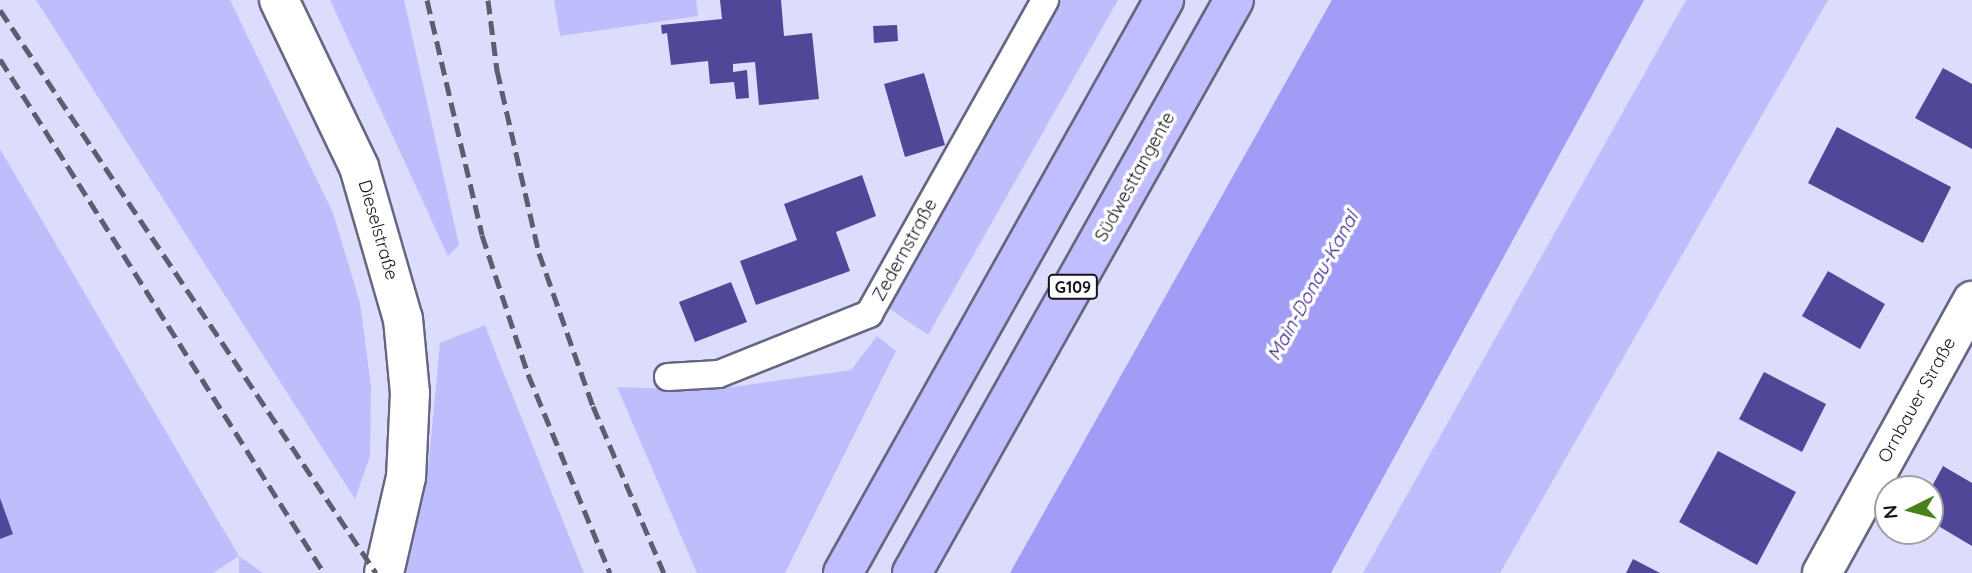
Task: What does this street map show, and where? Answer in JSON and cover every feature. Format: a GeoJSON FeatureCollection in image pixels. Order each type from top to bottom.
{"type":"FeatureCollection","features":[{"type":"Feature","properties":{"kind":"highway"},"geometry":{"type":"LineString","coordinates":[[843,573],[1164,0]]}},
{"type":"Feature","properties":{"kind":"highway","name":"Südwesttangente"},"geometry":{"type":"LineString","coordinates":[[912,573],[1234,0]]}},
{"type":"Feature","properties":{"kind":"street","name":"Dieselstraße"},"geometry":{"type":"LineString","coordinates":[[279,0],[359,167],[404,319],[410,393],[406,477],[384,573]]}},
{"type":"Feature","properties":{"kind":"street","name":"Ornbauer Straße"},"geometry":{"type":"LineString","coordinates":[[1822,573],[1972,301]]}},
{"type":"Feature","properties":{"kind":"lane","name":"Zedernstraße"},"geometry":{"type":"LineString","coordinates":[[668,377],[719,374],[869,314],[1045,0]]}},
{"type":"Feature","properties":{"kind":"shaded area"},"geometry":{"type":"Polygon","coordinates":[[[36,0],[230,0],[333,213],[360,303],[371,386],[370,456],[355,499],[36,0]]]}},
{"type":"Feature","properties":{"kind":"shaded area"},"geometry":{"type":"Polygon","coordinates":[[[330,0],[404,0],[459,245],[448,256],[330,0]]]}},
{"type":"Feature","properties":{"kind":"shaded area"},"geometry":{"type":"Polygon","coordinates":[[[554,0],[696,0],[698,16],[560,36],[554,0]]]}},
{"type":"Feature","properties":{"kind":"shaded area"},"geometry":{"type":"Polygon","coordinates":[[[1058,0],[1118,0],[928,335],[887,307],[1058,0]]]}},
{"type":"Feature","properties":{"kind":"shaded area"},"geometry":{"type":"Polygon","coordinates":[[[1686,0],[1828,0],[1500,573],[1363,573],[1686,0]]]}},
{"type":"Feature","properties":{"kind":"shaded area"},"geometry":{"type":"Polygon","coordinates":[[[0,149],[239,556],[213,573],[0,573],[0,149]]]}},
{"type":"Feature","properties":{"kind":"shaded area"},"geometry":{"type":"Polygon","coordinates":[[[485,325],[584,573],[407,573],[398,558],[428,470],[440,343],[485,325]]]}},
{"type":"Feature","properties":{"kind":"shaded area"},"geometry":{"type":"Polygon","coordinates":[[[877,336],[896,351],[785,573],[697,573],[617,387],[711,390],[851,370],[877,336]]]}},
{"type":"Feature","properties":{"kind":"shaded area"},"geometry":{"type":"Polygon","coordinates":[[[239,556],[263,573],[239,573],[239,556]]]}},
{"type":"Feature","properties":{"kind":"water","name":"Main-Donau-Kanal"},"geometry":{"type":"Polygon","coordinates":[[[1332,0],[1644,0],[1331,573],[1010,573],[1332,0]]]}},
{"type":"Feature","properties":{"kind":"building"},"geometry":{"type":"Polygon","coordinates":[[[720,0],[781,0],[784,36],[812,33],[819,99],[759,105],[755,62],[733,64],[733,72],[747,70],[749,98],[736,99],[734,82],[710,84],[708,61],[671,65],[667,33],[662,34],[661,25],[722,19],[720,0]]]}},
{"type":"Feature","properties":{"kind":"building"},"geometry":{"type":"Polygon","coordinates":[[[897,25],[898,41],[874,43],[873,26],[897,25]]]}},
{"type":"Feature","properties":{"kind":"building"},"geometry":{"type":"Polygon","coordinates":[[[1943,68],[1972,84],[1972,149],[1915,118],[1943,68]]]}},
{"type":"Feature","properties":{"kind":"building"},"geometry":{"type":"Polygon","coordinates":[[[924,73],[945,145],[905,157],[884,84],[924,73]]]}},
{"type":"Feature","properties":{"kind":"building"},"geometry":{"type":"Polygon","coordinates":[[[1837,127],[1951,187],[1923,243],[1808,183],[1837,127]]]}},
{"type":"Feature","properties":{"kind":"building"},"geometry":{"type":"Polygon","coordinates":[[[862,175],[876,216],[836,232],[850,271],[756,305],[740,261],[797,240],[784,204],[862,175]]]}},
{"type":"Feature","properties":{"kind":"building"},"geometry":{"type":"Polygon","coordinates":[[[1828,271],[1885,304],[1860,349],[1802,316],[1828,271]]]}},
{"type":"Feature","properties":{"kind":"building"},"geometry":{"type":"Polygon","coordinates":[[[731,282],[747,322],[695,342],[679,302],[731,282]]]}},
{"type":"Feature","properties":{"kind":"building"},"geometry":{"type":"Polygon","coordinates":[[[1764,372],[1826,404],[1802,452],[1739,419],[1764,372]]]}},
{"type":"Feature","properties":{"kind":"building"},"geometry":{"type":"Polygon","coordinates":[[[1718,451],[1796,492],[1757,565],[1679,522],[1718,451]]]}},
{"type":"Feature","properties":{"kind":"building"},"geometry":{"type":"Polygon","coordinates":[[[1943,466],[1972,483],[1972,546],[1944,529],[1944,475],[1938,475],[1943,466]]]}},
{"type":"Feature","properties":{"kind":"building"},"geometry":{"type":"Polygon","coordinates":[[[0,498],[13,534],[0,539],[0,498]]]}},
{"type":"Feature","properties":{"kind":"building"},"geometry":{"type":"Polygon","coordinates":[[[1633,559],[1660,573],[1626,573],[1633,559]]]}},
{"type":"Feature","properties":{"kind":"railway"},"geometry":{"type":"LineString","coordinates":[[427,0],[482,235],[528,374],[610,573]]}},
{"type":"Feature","properties":{"kind":"railway"},"geometry":{"type":"LineString","coordinates":[[488,0],[497,70],[539,253],[593,406],[664,573]]}},
{"type":"Feature","properties":{"kind":"railway"},"geometry":{"type":"LineString","coordinates":[[0,10],[376,573]]}},
{"type":"Feature","properties":{"kind":"railway"},"geometry":{"type":"LineString","coordinates":[[0,59],[324,573]]}}]}
